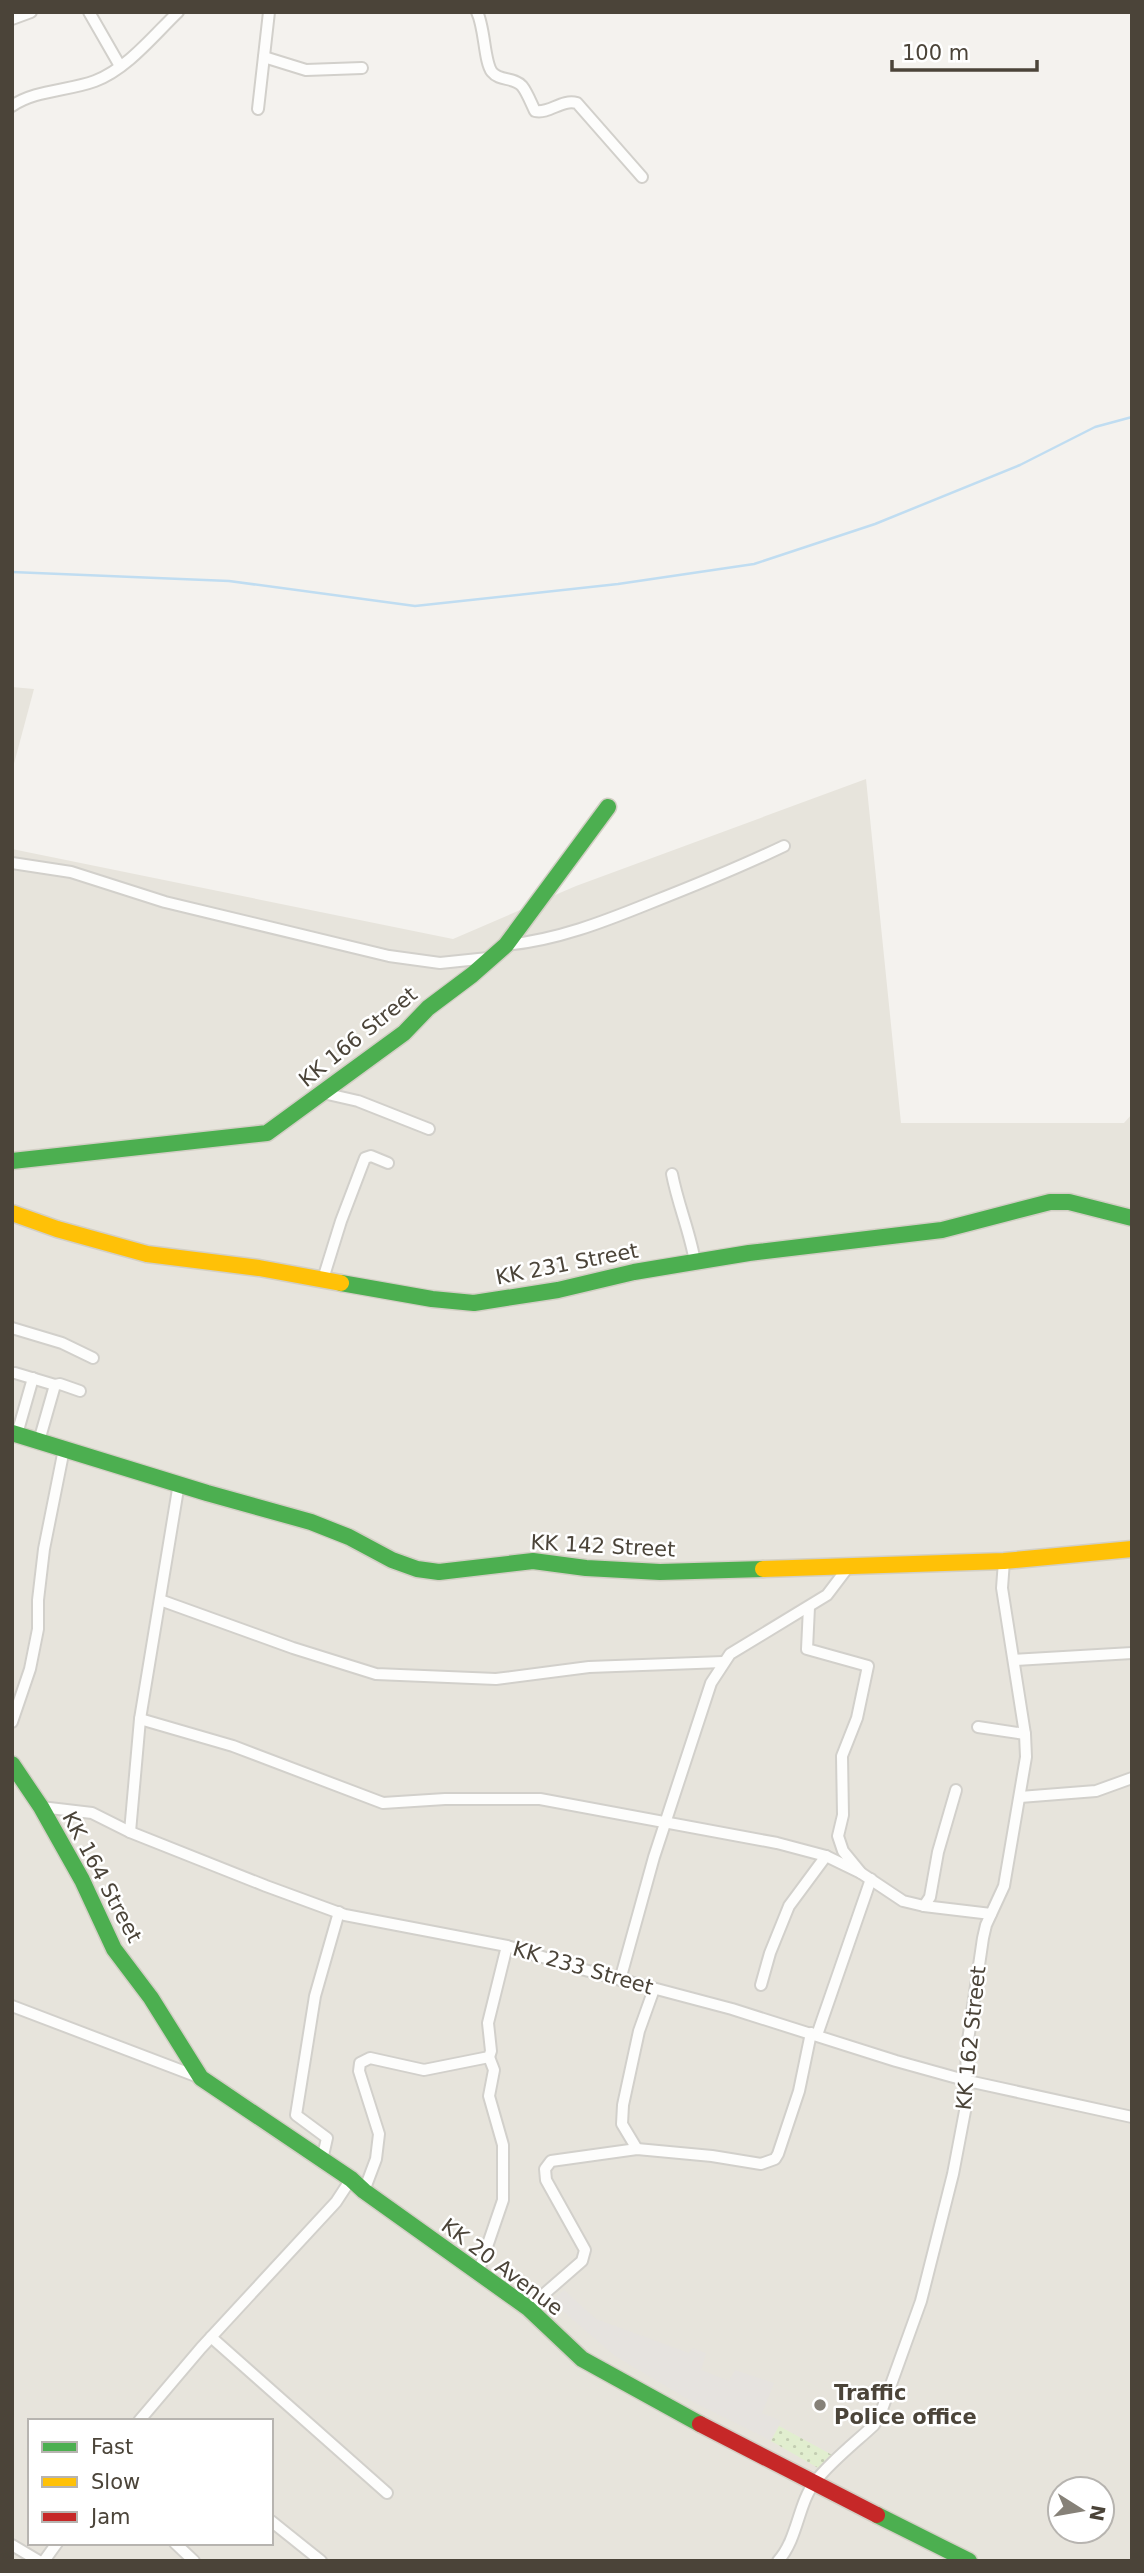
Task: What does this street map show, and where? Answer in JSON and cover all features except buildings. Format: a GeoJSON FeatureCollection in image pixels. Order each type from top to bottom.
{"type":"FeatureCollection","features":[{"type":"Feature","properties":{"kind":"street"},"geometry":{"type":"LineString","coordinates":[[12,19],[31,12]]}},
{"type":"Feature","properties":{"kind":"street"},"geometry":{"type":"LineString","coordinates":[[89,12],[120,66]]}},
{"type":"Feature","properties":{"kind":"street"},"geometry":{"type":"LineString","coordinates":[[12,106],[27,97],[95,81],[120,66],[178,12]]}},
{"type":"Feature","properties":{"kind":"street"},"geometry":{"type":"LineString","coordinates":[[258,109],[270,12]]}},
{"type":"Feature","properties":{"kind":"street"},"geometry":{"type":"LineString","coordinates":[[477,12],[482,22],[489,69],[496,76],[522,85],[535,111],[544,111],[567,101],[577,103],[642,177]]}},
{"type":"Feature","properties":{"kind":"street"},"geometry":{"type":"LineString","coordinates":[[264,57],[306,70],[362,68]]}},
{"type":"Feature","properties":{"kind":"street","name":"KK 166 Street"},"geometry":{"type":"LineString","coordinates":[[12,1161],[267,1133],[404,1032],[417,1015],[474,974],[488,958],[506,945],[608,807]]}},
{"type":"Feature","properties":{"kind":"street"},"geometry":{"type":"LineString","coordinates":[[506,945],[531,943],[584,929],[724,874],[784,846]]}},
{"type":"Feature","properties":{"kind":"street"},"geometry":{"type":"LineString","coordinates":[[12,863],[71,872],[165,902],[389,956],[440,962],[488,958]]}},
{"type":"Feature","properties":{"kind":"street"},"geometry":{"type":"LineString","coordinates":[[323,1093],[358,1101],[429,1129]]}},
{"type":"Feature","properties":{"kind":"street"},"geometry":{"type":"LineString","coordinates":[[323,1279],[365,1158],[372,1156],[388,1163]]}},
{"type":"Feature","properties":{"kind":"street"},"geometry":{"type":"LineString","coordinates":[[672,1174],[682,1215],[692,1241],[695,1262]]}},
{"type":"Feature","properties":{"kind":"street","name":"KK 231 Street"},"geometry":{"type":"LineString","coordinates":[[12,1213],[57,1229],[147,1254],[259,1268],[432,1299],[474,1303],[558,1290],[634,1272],[748,1253],[942,1230],[1050,1202],[1069,1202],[1132,1218]]}},
{"type":"Feature","properties":{"kind":"street"},"geometry":{"type":"LineString","coordinates":[[12,1328],[62,1343],[93,1358]]}},
{"type":"Feature","properties":{"kind":"street"},"geometry":{"type":"LineString","coordinates":[[15,1373],[80,1391]]}},
{"type":"Feature","properties":{"kind":"street"},"geometry":{"type":"LineString","coordinates":[[14,1433],[33,1378]]}},
{"type":"Feature","properties":{"kind":"street"},"geometry":{"type":"LineString","coordinates":[[39,1441],[55,1385]]}},
{"type":"Feature","properties":{"kind":"street","name":"KK 142 Street"},"geometry":{"type":"LineString","coordinates":[[14,1433],[207,1493],[312,1522],[349,1537],[392,1560],[417,1569],[439,1572],[533,1561],[586,1568],[660,1572],[1004,1562],[1132,1549]]}},
{"type":"Feature","properties":{"kind":"street"},"geometry":{"type":"LineString","coordinates":[[12,1722],[30,1669],[38,1629],[38,1600],[44,1549],[64,1449]]}},
{"type":"Feature","properties":{"kind":"street"},"geometry":{"type":"LineString","coordinates":[[130,1832],[140,1719],[179,1483]]}},
{"type":"Feature","properties":{"kind":"street","name":"KK 162 Street"},"geometry":{"type":"LineString","coordinates":[[813,2483],[874,2425],[880,2415],[910,2336],[930,2270],[953,2174],[968,2081],[967,2047],[983,1938],[1004,1886],[1026,1770],[1025,1734],[1002,1588],[1004,1562]]}},
{"type":"Feature","properties":{"kind":"street"},"geometry":{"type":"LineString","coordinates":[[620,1980],[710,1683],[730,1654],[827,1595],[849,1566]]}},
{"type":"Feature","properties":{"kind":"street"},"geometry":{"type":"LineString","coordinates":[[160,1600],[293,1648],[376,1674],[496,1679],[589,1667],[723,1662]]}},
{"type":"Feature","properties":{"kind":"street"},"geometry":{"type":"LineString","coordinates":[[809,1607],[807,1648],[868,1666],[857,1718],[842,1756],[843,1815],[838,1836],[844,1851],[866,1876]]}},
{"type":"Feature","properties":{"kind":"street"},"geometry":{"type":"LineString","coordinates":[[1014,1660],[1132,1653]]}},
{"type":"Feature","properties":{"kind":"street"},"geometry":{"type":"LineString","coordinates":[[140,1719],[233,1746],[383,1803],[445,1799],[540,1799],[666,1821],[777,1843],[826,1856],[866,1876],[903,1901],[991,1914]]}},
{"type":"Feature","properties":{"kind":"street"},"geometry":{"type":"LineString","coordinates":[[978,1727],[1025,1734]]}},
{"type":"Feature","properties":{"kind":"street","name":"KK 164 Street"},"geometry":{"type":"LineString","coordinates":[[12,1765],[41,1807],[82,1880],[114,1949],[151,1998],[201,2078]]}},
{"type":"Feature","properties":{"kind":"street"},"geometry":{"type":"LineString","coordinates":[[1020,1797],[1096,1791],[1132,1778]]}},
{"type":"Feature","properties":{"kind":"street"},"geometry":{"type":"LineString","coordinates":[[924,1906],[930,1897],[938,1852],[957,1790]]}},
{"type":"Feature","properties":{"kind":"street","name":"KK 233 Street"},"geometry":{"type":"LineString","coordinates":[[41,1807],[92,1813],[130,1832],[339,1912],[507,1947],[732,2009],[968,2081],[1132,2117]]}},
{"type":"Feature","properties":{"kind":"street"},"geometry":{"type":"LineString","coordinates":[[761,1986],[770,1953],[789,1906],[826,1856]]}},
{"type":"Feature","properties":{"kind":"street"},"geometry":{"type":"LineString","coordinates":[[528,2308],[582,2261],[584,2250],[545,2179],[545,2169],[551,2161],[637,2149],[761,2164],[775,2159],[866,1876]]}},
{"type":"Feature","properties":{"kind":"street"},"geometry":{"type":"LineString","coordinates":[[322,2160],[327,2138],[296,2115],[315,1996],[339,1912]]}},
{"type":"Feature","properties":{"kind":"street"},"geometry":{"type":"LineString","coordinates":[[478,2273],[503,2200],[503,2145],[489,2096],[494,2070],[489,2057],[491,2051],[488,2023],[507,1947]]}},
{"type":"Feature","properties":{"kind":"street"},"geometry":{"type":"LineString","coordinates":[[637,2149],[622,2124],[623,2105],[639,2031],[654,1989]]}},
{"type":"Feature","properties":{"kind":"street","name":"KK 20 Avenue"},"geometry":{"type":"LineString","coordinates":[[12,2006],[201,2078],[322,2160],[528,2308],[582,2359],[635,2390],[813,2483],[969,2561]]}},
{"type":"Feature","properties":{"kind":"street"},"geometry":{"type":"LineString","coordinates":[[143,2419],[211,2337],[336,2202],[357,2185],[376,2160],[379,2134],[359,2071],[360,2063],[370,2058],[424,2070],[489,2057]]}},
{"type":"Feature","properties":{"kind":"street"},"geometry":{"type":"LineString","coordinates":[[211,2337],[387,2493]]}},
{"type":"Feature","properties":{"kind":"street"},"geometry":{"type":"LineString","coordinates":[[778,2561],[793,2535],[813,2483]]}},
{"type":"Feature","properties":{"kind":"street"},"geometry":{"type":"LineString","coordinates":[[273,2523],[321,2561]]}},
{"type":"Feature","properties":{"kind":"street"},"geometry":{"type":"LineString","coordinates":[[12,2545],[42,2561],[56,2545]]}},
{"type":"Feature","properties":{"kind":"street"},"geometry":{"type":"LineString","coordinates":[[177,2545],[194,2561]]}},
{"type":"Feature","properties":{"kind":"shaded area"},"geometry":{"type":"Polygon","coordinates":[[[12,687],[34,689],[12,771],[12,687]]]}},
{"type":"Feature","properties":{"kind":"shaded area"},"geometry":{"type":"Polygon","coordinates":[[[866,779],[901,1123],[1124,1123],[1132,1114],[1132,2561],[12,2561],[12,849],[453,939],[576,886],[866,779]]]}},
{"type":"Feature","properties":{"kind":"shaded area"},"geometry":{"type":"Polygon","coordinates":[[[564,2290],[596,2319],[689,2353],[692,2348],[706,2353],[701,2370],[729,2381],[735,2370],[774,2383],[762,2413],[781,2421],[770,2440],[689,2400],[615,2356],[551,2301],[564,2290]]]}},
{"type":"Feature","properties":{"kind":"green space"},"geometry":{"type":"Polygon","coordinates":[[[779,2426],[834,2456],[820,2469],[771,2441],[779,2426]]]}},
{"type":"Feature","properties":{"kind":"waterway"},"geometry":{"type":"LineString","coordinates":[[12,572],[229,581],[415,606],[618,584],[754,564],[875,524],[1020,465],[1095,427],[1132,417]]}},
{"type":"Feature","properties":{"kind":"traffic: fast"},"geometry":{"type":"LineString","coordinates":[[12,1161],[267,1133],[404,1033],[428,1008],[506,945],[608,807]]}},
{"type":"Feature","properties":{"kind":"traffic: fast"},"geometry":{"type":"LineString","coordinates":[[341,1283],[432,1299],[474,1303],[558,1290],[634,1272],[749,1253],[942,1230],[1050,1202],[1069,1202],[1132,1218]]}},
{"type":"Feature","properties":{"kind":"traffic: fast"},"geometry":{"type":"LineString","coordinates":[[12,1433],[311,1522],[417,1569],[439,1572],[533,1561],[586,1568],[660,1572],[763,1569]]}},
{"type":"Feature","properties":{"kind":"traffic: fast"},"geometry":{"type":"LineString","coordinates":[[12,1764],[41,1807],[82,1880],[114,1949],[151,1998],[201,2078],[351,2179],[528,2308],[582,2359],[700,2424]]}},
{"type":"Feature","properties":{"kind":"traffic: fast"},"geometry":{"type":"LineString","coordinates":[[877,2515],[969,2561]]}},
{"type":"Feature","properties":{"kind":"traffic: slow"},"geometry":{"type":"LineString","coordinates":[[12,1213],[57,1229],[147,1254],[259,1268],[341,1283]]}},
{"type":"Feature","properties":{"kind":"traffic: slow"},"geometry":{"type":"LineString","coordinates":[[763,1569],[1004,1561],[1132,1549]]}},
{"type":"Feature","properties":{"kind":"traffic: jam"},"geometry":{"type":"LineString","coordinates":[[700,2424],[877,2515]]}},
{"type":"Feature","properties":{"kind":"place","name":"Traffic Police office"},"geometry":{"type":"Point","coordinates":[820,2405]}}]}
